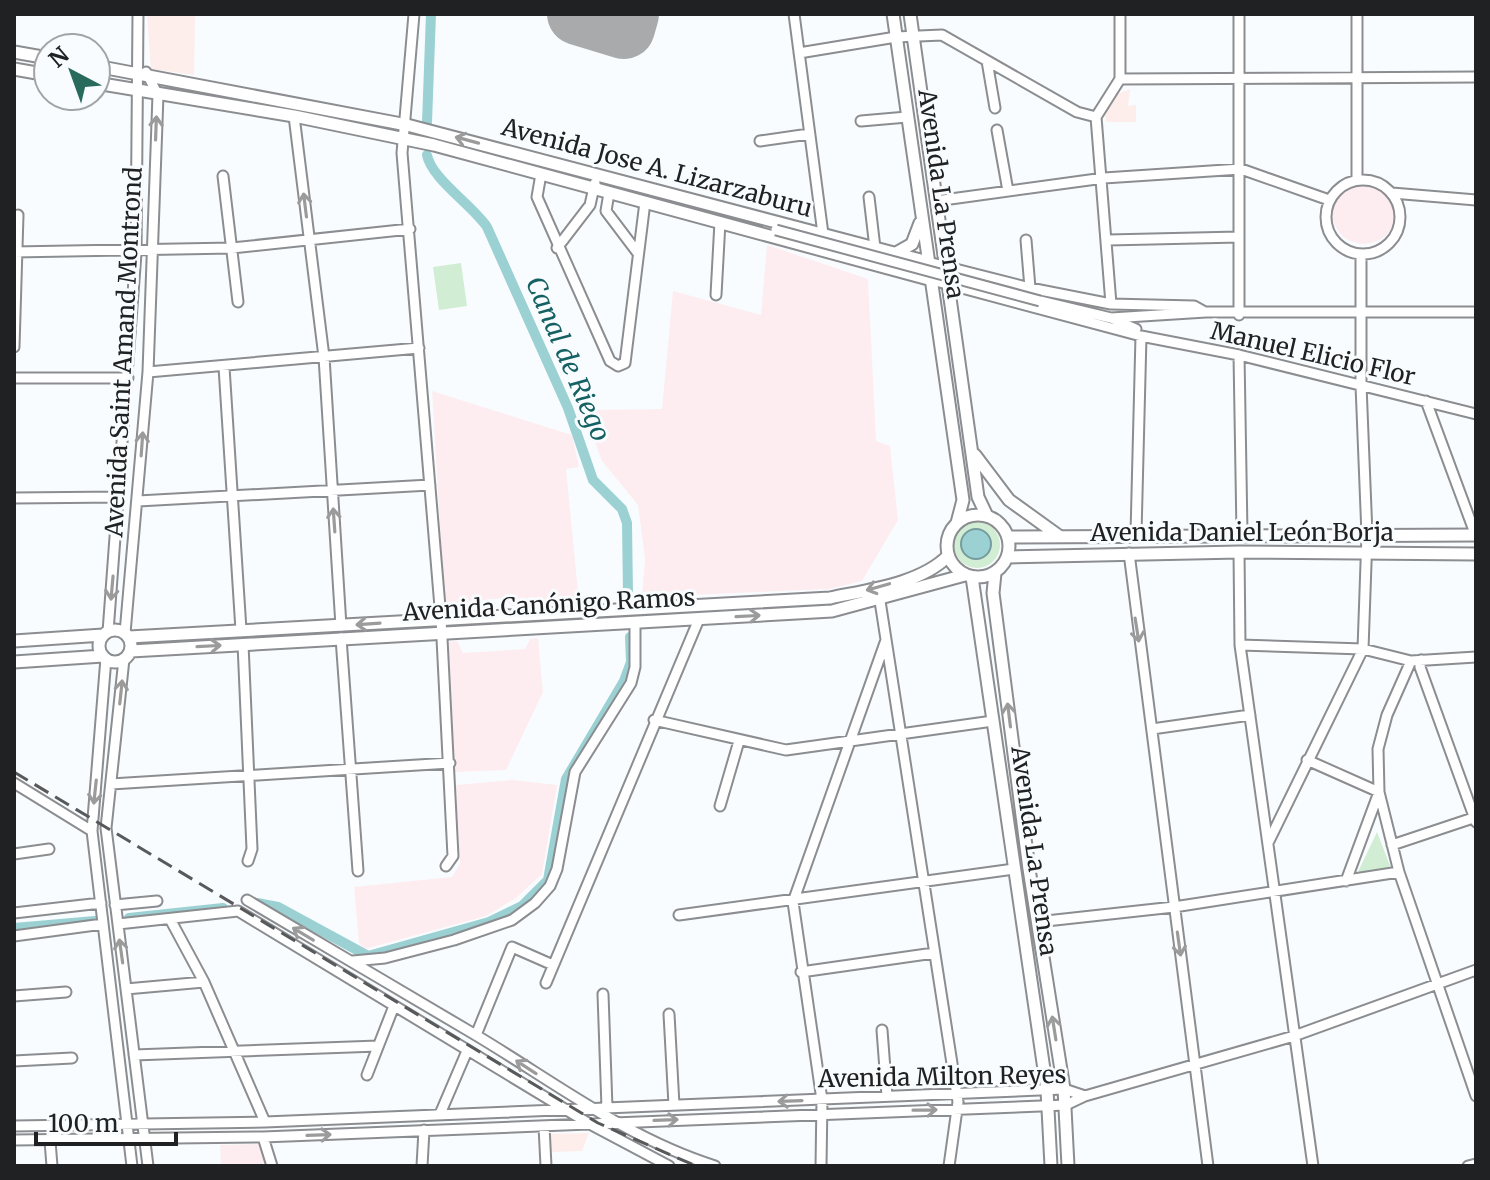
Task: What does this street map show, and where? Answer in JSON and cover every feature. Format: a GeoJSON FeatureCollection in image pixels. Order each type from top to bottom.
{"type":"FeatureCollection","features":[{"type":"Feature","properties":{"kind":"main road","name":"Avenida La Prensa"},"geometry":{"type":"LineString","coordinates":[[893,14],[963,500],[957,523]]}},
{"type":"Feature","properties":{"kind":"main road","name":"Avenida La Prensa"},"geometry":{"type":"LineString","coordinates":[[910,14],[978,497],[987,516]]}},
{"type":"Feature","properties":{"kind":"main road","name":"Avenida Jose A. Lizarzaburu"},"geometry":{"type":"LineString","coordinates":[[112,69],[407,125],[928,262]]}},
{"type":"Feature","properties":{"kind":"main road","name":"Avenida Jose A. Lizarzaburu"},"geometry":{"type":"LineString","coordinates":[[112,86],[294,116],[403,139],[932,280]]}},
{"type":"Feature","properties":{"kind":"main road"},"geometry":{"type":"LineString","coordinates":[[896,253],[918,236],[922,214]]}},
{"type":"Feature","properties":{"kind":"main road"},"geometry":{"type":"LineString","coordinates":[[971,449],[987,476],[1009,500],[1059,537]]}},
{"type":"Feature","properties":{"kind":"main road"},"geometry":{"type":"LineString","coordinates":[[971,516],[987,516],[996,520],[1008,537],[1008,557],[995,573],[969,576],[948,556],[948,538],[957,523],[971,516]]}},
{"type":"Feature","properties":{"kind":"main road","name":"Avenida Daniel León Borja"},"geometry":{"type":"LineString","coordinates":[[1008,537],[1242,533],[1476,535]]}},
{"type":"Feature","properties":{"kind":"main road","name":"Avenida Daniel León Borja"},"geometry":{"type":"LineString","coordinates":[[1008,557],[1239,552],[1476,554]]}},
{"type":"Feature","properties":{"kind":"main road","name":"Avenida Canónigo Ramos"},"geometry":{"type":"LineString","coordinates":[[14,662],[104,657],[115,662],[128,655],[441,619],[830,598],[878,588],[928,571],[948,556]]}},
{"type":"Feature","properties":{"kind":"main road","name":"Avenida La Prensa"},"geometry":{"type":"LineString","coordinates":[[995,573],[993,593],[1037,922],[1066,1105],[1068,1166]]}},
{"type":"Feature","properties":{"kind":"main road","name":"Avenida La Prensa"},"geometry":{"type":"LineString","coordinates":[[969,576],[1047,1090],[1051,1166]]}},
{"type":"Feature","properties":{"kind":"main road","name":"Avenida Canónigo Ramos"},"geometry":{"type":"LineString","coordinates":[[14,641],[105,633],[127,635],[241,630],[441,633],[832,611],[969,576]]}},
{"type":"Feature","properties":{"kind":"main road"},"geometry":{"type":"LineString","coordinates":[[104,657],[99,646],[105,633]]}},
{"type":"Feature","properties":{"kind":"main road"},"geometry":{"type":"LineString","coordinates":[[127,635],[128,655]]}},
{"type":"Feature","properties":{"kind":"street"},"geometry":{"type":"LineString","coordinates":[[138,14],[139,58],[143,74],[158,95]]}},
{"type":"Feature","properties":{"kind":"street"},"geometry":{"type":"LineString","coordinates":[[414,14],[407,125],[403,139],[450,763],[453,856],[446,866]]}},
{"type":"Feature","properties":{"kind":"street"},"geometry":{"type":"LineString","coordinates":[[794,14],[823,234]]}},
{"type":"Feature","properties":{"kind":"street"},"geometry":{"type":"LineString","coordinates":[[1111,304],[1104,178],[1096,117],[1120,79],[1120,14]]}},
{"type":"Feature","properties":{"kind":"street"},"geometry":{"type":"LineString","coordinates":[[1239,14],[1239,315]]}},
{"type":"Feature","properties":{"kind":"street"},"geometry":{"type":"LineString","coordinates":[[1357,14],[1357,180]]}},
{"type":"Feature","properties":{"kind":"street"},"geometry":{"type":"LineString","coordinates":[[799,53],[896,37],[942,35],[1077,112],[1096,117]]}},
{"type":"Feature","properties":{"kind":"street"},"geometry":{"type":"LineString","coordinates":[[987,61],[995,108]]}},
{"type":"Feature","properties":{"kind":"street","name":"Avenida Saint Amand Montrond"},"geometry":{"type":"LineString","coordinates":[[105,633],[120,497],[136,253],[138,91],[143,74]]}},
{"type":"Feature","properties":{"kind":"street"},"geometry":{"type":"LineString","coordinates":[[1120,79],[1476,77]]}},
{"type":"Feature","properties":{"kind":"street","name":"Avenida Saint Amand Montrond"},"geometry":{"type":"LineString","coordinates":[[127,635],[148,372],[158,95]]}},
{"type":"Feature","properties":{"kind":"street"},"geometry":{"type":"LineString","coordinates":[[294,116],[324,357],[358,871]]}},
{"type":"Feature","properties":{"kind":"street"},"geometry":{"type":"LineString","coordinates":[[861,121],[907,117]]}},
{"type":"Feature","properties":{"kind":"street"},"geometry":{"type":"LineString","coordinates":[[997,130],[1008,191]]}},
{"type":"Feature","properties":{"kind":"street"},"geometry":{"type":"LineString","coordinates":[[760,141],[809,134]]}},
{"type":"Feature","properties":{"kind":"street"},"geometry":{"type":"LineString","coordinates":[[936,201],[1104,178],[1241,169],[1329,200]]}},
{"type":"Feature","properties":{"kind":"street"},"geometry":{"type":"LineString","coordinates":[[541,174],[537,197],[557,248],[610,361],[618,366],[625,363],[645,202]]}},
{"type":"Feature","properties":{"kind":"street"},"geometry":{"type":"LineString","coordinates":[[557,248],[590,205],[596,175]]}},
{"type":"Feature","properties":{"kind":"street"},"geometry":{"type":"LineString","coordinates":[[223,176],[238,302]]}},
{"type":"Feature","properties":{"kind":"street"},"geometry":{"type":"LineString","coordinates":[[1357,180],[1383,185],[1392,193],[1400,219],[1397,233],[1388,245],[1361,254],[1339,245],[1331,236],[1327,224],[1329,200],[1341,187],[1357,180]]}},
{"type":"Feature","properties":{"kind":"street"},"geometry":{"type":"LineString","coordinates":[[609,193],[606,211],[637,252]]}},
{"type":"Feature","properties":{"kind":"street"},"geometry":{"type":"LineString","coordinates":[[1392,193],[1476,200]]}},
{"type":"Feature","properties":{"kind":"street"},"geometry":{"type":"LineString","coordinates":[[869,197],[875,248]]}},
{"type":"Feature","properties":{"kind":"street"},"geometry":{"type":"LineString","coordinates":[[736,211],[776,230]]}},
{"type":"Feature","properties":{"kind":"street"},"geometry":{"type":"LineString","coordinates":[[14,347],[18,215]]}},
{"type":"Feature","properties":{"kind":"street"},"geometry":{"type":"LineString","coordinates":[[716,295],[726,223],[776,230],[1111,318],[1216,352]]}},
{"type":"Feature","properties":{"kind":"street"},"geometry":{"type":"LineString","coordinates":[[16,252],[136,253],[232,248],[410,229]]}},
{"type":"Feature","properties":{"kind":"street"},"geometry":{"type":"LineString","coordinates":[[1108,240],[1239,237]]}},
{"type":"Feature","properties":{"kind":"street"},"geometry":{"type":"LineString","coordinates":[[1026,240],[1030,288]]}},
{"type":"Feature","properties":{"kind":"street"},"geometry":{"type":"LineString","coordinates":[[1269,841],[1363,649],[1367,535],[1361,385],[1361,254]]}},
{"type":"Feature","properties":{"kind":"street","name":"Avenida Jose A. Lizarzaburu"},"geometry":{"type":"LineString","coordinates":[[928,262],[1030,288],[1111,304],[1194,306],[1206,312]]}},
{"type":"Feature","properties":{"kind":"street","name":"Avenida Jose A. Lizarzaburu"},"geometry":{"type":"LineString","coordinates":[[932,280],[1141,336]]}},
{"type":"Feature","properties":{"kind":"street"},"geometry":{"type":"LineString","coordinates":[[1111,318],[1206,312],[1239,315],[1476,312]]}},
{"type":"Feature","properties":{"kind":"street"},"geometry":{"type":"LineString","coordinates":[[1136,534],[1141,336]]}},
{"type":"Feature","properties":{"kind":"street","name":"Manuel Elicio Flor"},"geometry":{"type":"LineString","coordinates":[[1141,336],[1239,355],[1476,414]]}},
{"type":"Feature","properties":{"kind":"street"},"geometry":{"type":"LineString","coordinates":[[148,372],[419,348]]}},
{"type":"Feature","properties":{"kind":"street"},"geometry":{"type":"LineString","coordinates":[[1239,355],[1242,533]]}},
{"type":"Feature","properties":{"kind":"street"},"geometry":{"type":"LineString","coordinates":[[224,367],[241,630]]}},
{"type":"Feature","properties":{"kind":"street"},"geometry":{"type":"LineString","coordinates":[[14,378],[128,378]]}},
{"type":"Feature","properties":{"kind":"street"},"geometry":{"type":"LineString","coordinates":[[1426,401],[1476,535]]}},
{"type":"Feature","properties":{"kind":"street"},"geometry":{"type":"LineString","coordinates":[[138,501],[430,485]]}},
{"type":"Feature","properties":{"kind":"street"},"geometry":{"type":"LineString","coordinates":[[14,498],[120,497]]}},
{"type":"Feature","properties":{"kind":"street"},"geometry":{"type":"LineString","coordinates":[[1239,552],[1240,645],[1313,1166]]}},
{"type":"Feature","properties":{"kind":"street"},"geometry":{"type":"LineString","coordinates":[[1129,553],[1208,1166]]}},
{"type":"Feature","properties":{"kind":"street"},"geometry":{"type":"LineString","coordinates":[[880,601],[957,1102],[949,1166]]}},
{"type":"Feature","properties":{"kind":"street"},"geometry":{"type":"LineString","coordinates":[[546,983],[699,619]]}},
{"type":"Feature","properties":{"kind":"street"},"geometry":{"type":"LineString","coordinates":[[350,961],[376,960],[440,944],[512,920],[543,894],[557,869],[575,772],[631,683],[635,667],[635,622]]}},
{"type":"Feature","properties":{"kind":"street"},"geometry":{"type":"LineString","coordinates":[[821,1166],[822,1100],[793,902],[887,637]]}},
{"type":"Feature","properties":{"kind":"street"},"geometry":{"type":"LineString","coordinates":[[243,644],[252,849],[248,861]]}},
{"type":"Feature","properties":{"kind":"street"},"geometry":{"type":"LineString","coordinates":[[1240,645],[1363,649],[1416,660],[1476,657]]}},
{"type":"Feature","properties":{"kind":"street"},"geometry":{"type":"LineString","coordinates":[[128,655],[106,828],[148,1166]]}},
{"type":"Feature","properties":{"kind":"street"},"geometry":{"type":"LineString","coordinates":[[104,657],[92,831],[132,1166]]}},
{"type":"Feature","properties":{"kind":"street"},"geometry":{"type":"LineString","coordinates":[[1416,660],[1387,715],[1378,749],[1379,792],[1399,872],[1476,1096]]}},
{"type":"Feature","properties":{"kind":"street"},"geometry":{"type":"LineString","coordinates":[[1392,845],[1476,819],[1416,660]]}},
{"type":"Feature","properties":{"kind":"street"},"geometry":{"type":"LineString","coordinates":[[1152,729],[1250,715]]}},
{"type":"Feature","properties":{"kind":"street"},"geometry":{"type":"LineString","coordinates":[[654,720],[786,750],[993,721]]}},
{"type":"Feature","properties":{"kind":"street"},"geometry":{"type":"LineString","coordinates":[[720,806],[739,741]]}},
{"type":"Feature","properties":{"kind":"street"},"geometry":{"type":"LineString","coordinates":[[1307,760],[1379,792]]}},
{"type":"Feature","properties":{"kind":"street"},"geometry":{"type":"LineString","coordinates":[[111,784],[450,763]]}},
{"type":"Feature","properties":{"kind":"street"},"geometry":{"type":"LineString","coordinates":[[14,783],[92,831]]}},
{"type":"Feature","properties":{"kind":"street"},"geometry":{"type":"LineString","coordinates":[[1346,881],[1379,792]]}},
{"type":"Feature","properties":{"kind":"street"},"geometry":{"type":"LineString","coordinates":[[14,854],[49,849]]}},
{"type":"Feature","properties":{"kind":"street"},"geometry":{"type":"LineString","coordinates":[[679,915],[793,902],[1014,869]]}},
{"type":"Feature","properties":{"kind":"street"},"geometry":{"type":"LineString","coordinates":[[1037,922],[1174,907],[1399,872]]}},
{"type":"Feature","properties":{"kind":"street"},"geometry":{"type":"LineString","coordinates":[[247,900],[476,1035],[592,1109],[680,1155],[715,1166]]}},
{"type":"Feature","properties":{"kind":"street"},"geometry":{"type":"LineString","coordinates":[[115,905],[157,901]]}},
{"type":"Feature","properties":{"kind":"street"},"geometry":{"type":"LineString","coordinates":[[14,913],[101,903]]}},
{"type":"Feature","properties":{"kind":"street"},"geometry":{"type":"LineString","coordinates":[[118,924],[238,911],[566,1110],[669,1166]]}},
{"type":"Feature","properties":{"kind":"street"},"geometry":{"type":"LineString","coordinates":[[170,919],[204,982],[265,1122]]}},
{"type":"Feature","properties":{"kind":"street"},"geometry":{"type":"LineString","coordinates":[[14,936],[103,924]]}},
{"type":"Feature","properties":{"kind":"street"},"geometry":{"type":"LineString","coordinates":[[476,1035],[512,947],[553,965]]}},
{"type":"Feature","properties":{"kind":"street"},"geometry":{"type":"LineString","coordinates":[[801,972],[934,953]]}},
{"type":"Feature","properties":{"kind":"street"},"geometry":{"type":"LineString","coordinates":[[1085,1096],[1294,1036],[1476,970]]}},
{"type":"Feature","properties":{"kind":"street"},"geometry":{"type":"LineString","coordinates":[[126,989],[204,982]]}},
{"type":"Feature","properties":{"kind":"street"},"geometry":{"type":"LineString","coordinates":[[14,996],[66,992]]}},
{"type":"Feature","properties":{"kind":"street"},"geometry":{"type":"LineString","coordinates":[[603,994],[607,1108]]}},
{"type":"Feature","properties":{"kind":"street"},"geometry":{"type":"LineString","coordinates":[[367,1075],[394,1006]]}},
{"type":"Feature","properties":{"kind":"street"},"geometry":{"type":"LineString","coordinates":[[669,1014],[674,1105]]}},
{"type":"Feature","properties":{"kind":"street"},"geometry":{"type":"LineString","coordinates":[[882,1030],[887,1096]]}},
{"type":"Feature","properties":{"kind":"street"},"geometry":{"type":"LineString","coordinates":[[134,1055],[378,1046]]}},
{"type":"Feature","properties":{"kind":"street"},"geometry":{"type":"LineString","coordinates":[[440,1114],[467,1051]]}},
{"type":"Feature","properties":{"kind":"street"},"geometry":{"type":"LineString","coordinates":[[14,1061],[72,1058]]}},
{"type":"Feature","properties":{"kind":"street","name":"Avenida Milton Reyes"},"geometry":{"type":"LineString","coordinates":[[14,1140],[263,1137],[823,1115],[1047,1090],[1064,1089],[1085,1096]]}},
{"type":"Feature","properties":{"kind":"street","name":"Avenida Milton Reyes"},"geometry":{"type":"LineString","coordinates":[[14,1126],[265,1122],[887,1096],[1048,1106],[1066,1105],[1085,1096]]}},
{"type":"Feature","properties":{"kind":"street"},"geometry":{"type":"LineString","coordinates":[[544,1126],[546,1166]]}},
{"type":"Feature","properties":{"kind":"street"},"geometry":{"type":"LineString","coordinates":[[422,1166],[424,1130]]}},
{"type":"Feature","properties":{"kind":"street"},"geometry":{"type":"LineString","coordinates":[[263,1137],[272,1166]]}},
{"type":"Feature","properties":{"kind":"street"},"geometry":{"type":"LineString","coordinates":[[50,1141],[52,1166]]}},
{"type":"Feature","properties":{"kind":"street"},"geometry":{"type":"LineString","coordinates":[[1468,1166],[1476,1164]]}},
{"type":"Feature","properties":{"kind":"shaded area"},"geometry":{"type":"Polygon","coordinates":[[[147,14],[195,14],[194,75],[151,69],[147,14]]]}},
{"type":"Feature","properties":{"kind":"shaded area"},"geometry":{"type":"Polygon","coordinates":[[[1130,89],[1128,106],[1136,105],[1136,122],[1106,122],[1105,114],[1115,95],[1130,89]]]}},
{"type":"Feature","properties":{"kind":"shaded area"},"geometry":{"type":"Polygon","coordinates":[[[1358,180],[1370,180],[1387,189],[1394,200],[1394,224],[1387,235],[1370,244],[1358,244],[1346,239],[1337,230],[1332,218],[1332,206],[1337,194],[1346,185],[1358,180]]]}},
{"type":"Feature","properties":{"kind":"shaded area"},"geometry":{"type":"Polygon","coordinates":[[[767,245],[868,279],[876,441],[890,446],[898,520],[862,581],[829,589],[642,597],[645,559],[638,505],[602,461],[583,410],[662,409],[673,291],[761,315],[767,245]]]}},
{"type":"Feature","properties":{"kind":"shaded area"},"geometry":{"type":"Polygon","coordinates":[[[432,391],[572,435],[579,467],[566,469],[579,602],[512,606],[504,598],[463,602],[462,607],[445,609],[432,391]]]}},
{"type":"Feature","properties":{"kind":"shaded area"},"geometry":{"type":"Polygon","coordinates":[[[538,638],[543,692],[506,770],[455,772],[448,642],[457,641],[463,653],[525,649],[530,639],[538,638]]]}},
{"type":"Feature","properties":{"kind":"shaded area"},"geometry":{"type":"Polygon","coordinates":[[[512,780],[557,785],[542,874],[516,898],[486,916],[365,949],[359,943],[354,887],[452,877],[460,863],[456,785],[512,780]]]}},
{"type":"Feature","properties":{"kind":"shaded area"},"geometry":{"type":"Polygon","coordinates":[[[589,1133],[582,1151],[551,1152],[550,1134],[589,1133]]]}},
{"type":"Feature","properties":{"kind":"shaded area"},"geometry":{"type":"Polygon","coordinates":[[[261,1144],[266,1166],[221,1166],[220,1145],[261,1144]]]}},
{"type":"Feature","properties":{"kind":"green space"},"geometry":{"type":"Polygon","coordinates":[[[461,263],[467,306],[439,310],[433,267],[461,263]]]}},
{"type":"Feature","properties":{"kind":"green space"},"geometry":{"type":"Polygon","coordinates":[[[977,522],[993,529],[1000,545],[993,561],[977,568],[961,561],[954,545],[961,529],[977,522]]]}},
{"type":"Feature","properties":{"kind":"green space"},"geometry":{"type":"Polygon","coordinates":[[[1377,832],[1392,871],[1357,874],[1377,832]]]}},
{"type":"Feature","properties":{"kind":"water"},"geometry":{"type":"Polygon","coordinates":[[[976,529],[987,533],[991,544],[987,555],[976,559],[965,555],[961,544],[965,533],[976,529]]]}},
{"type":"Feature","properties":{"kind":"waterway","name":"Canal de Riego"},"geometry":{"type":"LineString","coordinates":[[427,122],[431,14]]}},
{"type":"Feature","properties":{"kind":"waterway","name":"Canal de Riego"},"geometry":{"type":"LineString","coordinates":[[427,155],[436,173],[487,227],[568,408],[593,480],[622,509],[627,523],[628,595]]}},
{"type":"Feature","properties":{"kind":"waterway","name":"Canal de Riego"},"geometry":{"type":"LineString","coordinates":[[257,903],[278,907],[368,956],[489,922],[522,906],[548,880],[566,779],[624,681],[631,662],[630,637]]}},
{"type":"Feature","properties":{"kind":"waterway","name":"Canal de Riego"},"geometry":{"type":"LineString","coordinates":[[129,918],[223,908]]}},
{"type":"Feature","properties":{"kind":"waterway","name":"Canal de Riego"},"geometry":{"type":"LineString","coordinates":[[14,928],[95,921]]}},
{"type":"Feature","properties":{"kind":"runway"},"geometry":{"type":"LineString","coordinates":[[578,14],[624,28],[628,14]]}},
{"type":"Feature","properties":{"kind":"railway"},"geometry":{"type":"LineString","coordinates":[[14,772],[598,1123],[696,1166]]}}]}
